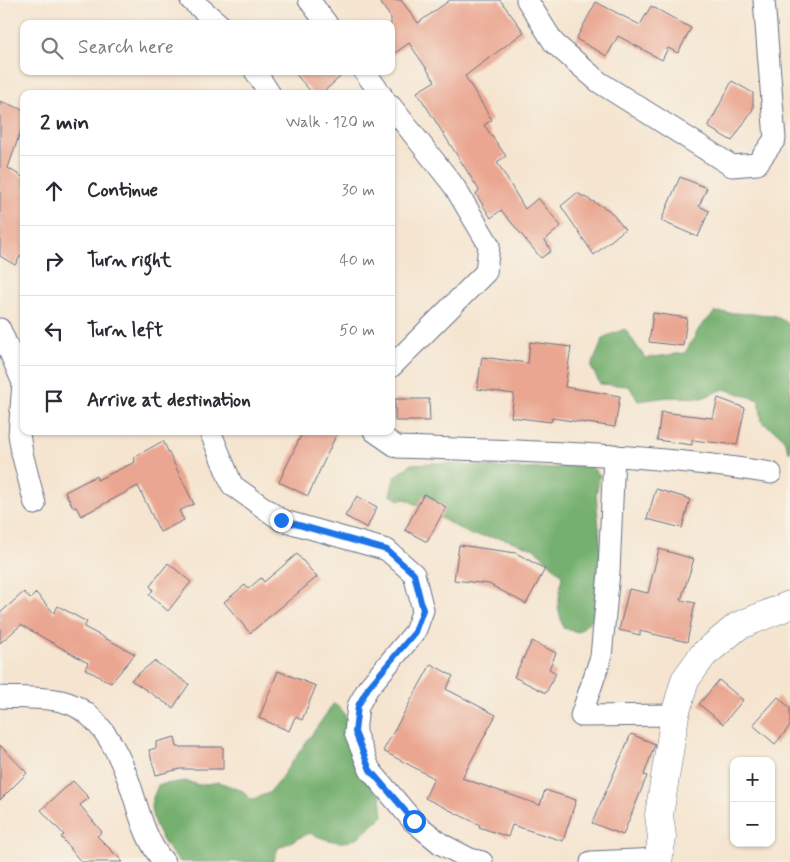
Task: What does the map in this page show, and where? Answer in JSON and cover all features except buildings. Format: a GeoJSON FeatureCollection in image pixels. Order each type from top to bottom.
{"type":"FeatureCollection","features":[{"type":"Feature","properties":{"kind":"street"},"geometry":{"type":"LineString","coordinates":[[191,0],[214,20]]}},
{"type":"Feature","properties":{"kind":"street"},"geometry":{"type":"LineString","coordinates":[[309,0],[323,20]]}},
{"type":"Feature","properties":{"kind":"street"},"geometry":{"type":"LineString","coordinates":[[527,0],[554,42],[598,82],[732,166],[758,164],[775,138],[764,0]]}},
{"type":"Feature","properties":{"kind":"street"},"geometry":{"type":"LineString","coordinates":[[258,75],[267,90]]}},
{"type":"Feature","properties":{"kind":"street"},"geometry":{"type":"LineString","coordinates":[[367,75],[378,90]]}},
{"type":"Feature","properties":{"kind":"street"},"geometry":{"type":"LineString","coordinates":[[395,111],[454,186],[489,245],[486,272],[395,363]]}},
{"type":"Feature","properties":{"kind":"street"},"geometry":{"type":"LineString","coordinates":[[0,329],[20,375]]}},
{"type":"Feature","properties":{"kind":"street"},"geometry":{"type":"LineString","coordinates":[[20,421],[19,434],[22,454],[35,504]]}},
{"type":"Feature","properties":{"kind":"street"},"geometry":{"type":"LineString","coordinates":[[212,435],[232,485],[281,520],[387,550],[414,574],[423,610],[415,632],[368,688],[358,706],[355,732],[370,770],[414,821],[440,844],[470,859],[482,862]]}},
{"type":"Feature","properties":{"kind":"street"},"geometry":{"type":"LineString","coordinates":[[380,435],[397,447],[614,455],[707,462],[771,473]]}},
{"type":"Feature","properties":{"kind":"street"},"geometry":{"type":"LineString","coordinates":[[614,455],[609,572],[601,656],[581,716],[675,715]]}},
{"type":"Feature","properties":{"kind":"street"},"geometry":{"type":"LineString","coordinates":[[591,862],[658,860],[662,837],[659,815],[675,715],[685,680],[703,655],[738,626],[790,606]]}},
{"type":"Feature","properties":{"kind":"street"},"geometry":{"type":"LineString","coordinates":[[0,697],[61,701],[78,708],[95,719],[107,737],[129,781],[141,821],[156,853],[164,862]]}},
{"type":"Feature","properties":{"kind":"green space"},"geometry":{"type":"Polygon","coordinates":[[[715,312],[773,315],[790,324],[790,453],[782,436],[762,422],[759,400],[724,389],[702,398],[668,397],[638,401],[629,386],[600,384],[591,367],[604,337],[625,329],[645,358],[685,353],[700,327],[715,312]]]}},
{"type":"Feature","properties":{"kind":"green space"},"geometry":{"type":"Polygon","coordinates":[[[585,462],[600,475],[596,495],[601,551],[595,617],[578,632],[563,628],[558,606],[562,575],[535,549],[502,538],[471,535],[406,499],[400,500],[390,495],[394,478],[411,464],[435,463],[523,469],[556,468],[585,462]]]}},
{"type":"Feature","properties":{"kind":"green space"},"geometry":{"type":"Polygon","coordinates":[[[334,703],[341,708],[348,724],[351,752],[356,769],[381,795],[383,816],[364,833],[349,841],[333,841],[309,833],[278,848],[273,862],[180,862],[165,844],[157,830],[152,815],[151,805],[158,785],[185,781],[199,785],[219,782],[243,791],[250,800],[269,793],[334,703]]]}},
{"type":"Feature","properties":{"kind":"route"},"geometry":{"type":"LineString","coordinates":[[281,520],[387,550],[414,574],[423,610],[415,632],[368,688],[358,706],[355,732],[370,770],[414,821]]}}]}
